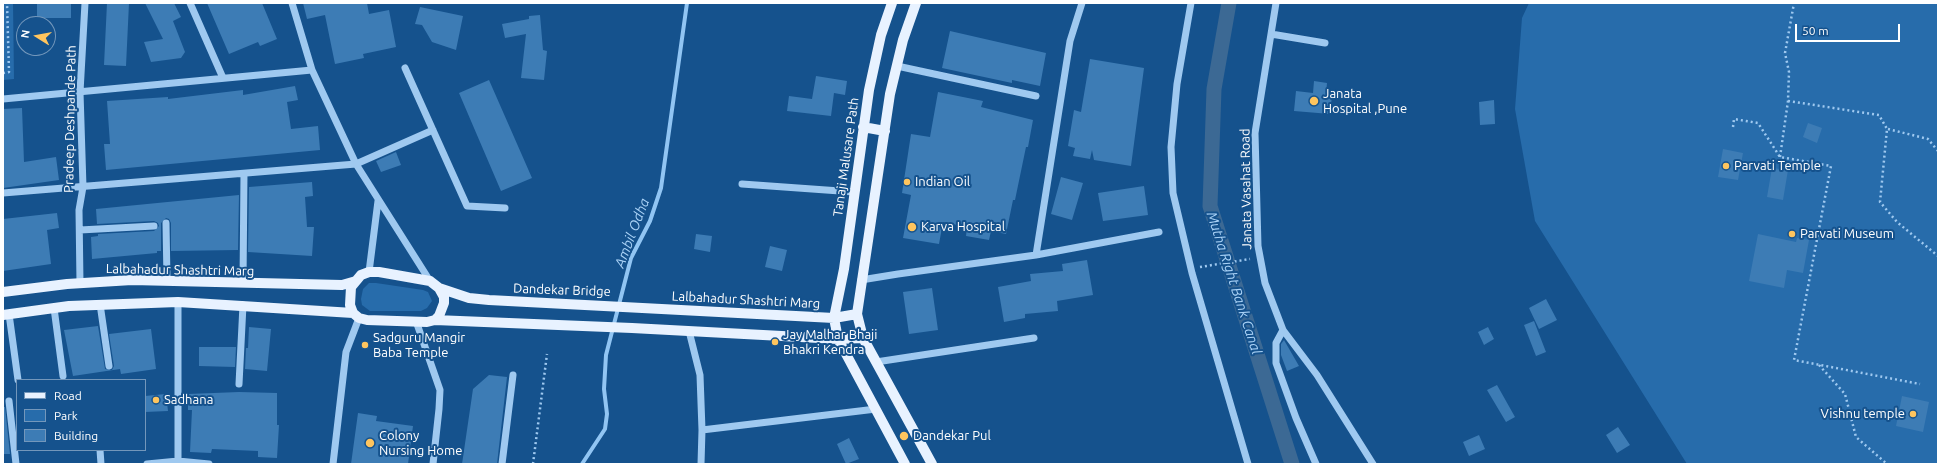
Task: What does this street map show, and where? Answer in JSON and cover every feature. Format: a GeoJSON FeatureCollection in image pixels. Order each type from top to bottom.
{"type":"FeatureCollection","features":[{"type":"Feature","properties":{"kind":"main road","name":"Tanaji Malusare Path"},"geometry":{"type":"LineString","coordinates":[[834,318],[844,269],[869,90],[882,35],[892,3]]}},
{"type":"Feature","properties":{"kind":"main road"},"geometry":{"type":"LineString","coordinates":[[916,3],[903,40],[897,66],[885,130],[861,280],[857,316],[863,338],[932,464]]}},
{"type":"Feature","properties":{"kind":"main road"},"geometry":{"type":"LineString","coordinates":[[863,127],[885,130]]}},
{"type":"Feature","properties":{"kind":"main road"},"geometry":{"type":"LineString","coordinates":[[356,315],[350,305],[351,287],[361,275],[369,272],[380,272],[430,281],[439,288],[444,297],[444,303],[439,316],[435,320]]}},
{"type":"Feature","properties":{"kind":"main road","name":"Lalbahadur Shashtri Marg"},"geometry":{"type":"LineString","coordinates":[[3,292],[80,283],[132,280],[342,285],[356,281]]}},
{"type":"Feature","properties":{"kind":"main road","name":"Dandekar Bridge"},"geometry":{"type":"LineString","coordinates":[[439,288],[469,298],[489,300],[633,306]]}},
{"type":"Feature","properties":{"kind":"main road"},"geometry":{"type":"LineString","coordinates":[[6,314],[100,304],[178,302],[243,305],[356,315],[367,320],[488,321],[838,339],[863,338]]}},
{"type":"Feature","properties":{"kind":"main road","name":"Lalbahadur Shashtri Marg"},"geometry":{"type":"LineString","coordinates":[[633,306],[834,318],[857,316]]}},
{"type":"Feature","properties":{"kind":"main road"},"geometry":{"type":"LineString","coordinates":[[834,318],[838,339],[905,464]]}},
{"type":"Feature","properties":{"kind":"street","name":"Pradeep Deshpande Path"},"geometry":{"type":"LineString","coordinates":[[80,283],[79,210],[83,187],[80,92],[85,3]]}},
{"type":"Feature","properties":{"kind":"street"},"geometry":{"type":"LineString","coordinates":[[190,3],[223,78]]}},
{"type":"Feature","properties":{"kind":"street"},"geometry":{"type":"LineString","coordinates":[[292,3],[312,70],[356,164],[430,281]]}},
{"type":"Feature","properties":{"kind":"street"},"geometry":{"type":"LineString","coordinates":[[1036,255],[1070,41],[1082,3]]}},
{"type":"Feature","properties":{"kind":"street"},"geometry":{"type":"LineString","coordinates":[[1190,3],[1177,84],[1171,148],[1173,193],[1192,269],[1248,464]]}},
{"type":"Feature","properties":{"kind":"street","name":"Janata Vasahat Road"},"geometry":{"type":"LineString","coordinates":[[1276,3],[1255,133],[1258,246],[1265,283],[1283,330],[1317,375],[1373,464]]}},
{"type":"Feature","properties":{"kind":"street"},"geometry":{"type":"LineString","coordinates":[[1271,34],[1325,43]]}},
{"type":"Feature","properties":{"kind":"street"},"geometry":{"type":"LineString","coordinates":[[897,66],[1036,96]]}},
{"type":"Feature","properties":{"kind":"street"},"geometry":{"type":"LineString","coordinates":[[404,68],[467,206],[505,208]]}},
{"type":"Feature","properties":{"kind":"street"},"geometry":{"type":"LineString","coordinates":[[3,99],[312,70]]}},
{"type":"Feature","properties":{"kind":"street"},"geometry":{"type":"LineString","coordinates":[[3,193],[356,164],[433,130]]}},
{"type":"Feature","properties":{"kind":"street"},"geometry":{"type":"LineString","coordinates":[[242,283],[244,174]]}},
{"type":"Feature","properties":{"kind":"street"},"geometry":{"type":"LineString","coordinates":[[742,184],[854,192]]}},
{"type":"Feature","properties":{"kind":"street"},"geometry":{"type":"LineString","coordinates":[[369,272],[378,201]]}},
{"type":"Feature","properties":{"kind":"street"},"geometry":{"type":"LineString","coordinates":[[166,223],[167,280]]}},
{"type":"Feature","properties":{"kind":"street"},"geometry":{"type":"LineString","coordinates":[[80,230],[154,226]]}},
{"type":"Feature","properties":{"kind":"street"},"geometry":{"type":"LineString","coordinates":[[861,280],[891,274],[1036,255],[1159,232]]}},
{"type":"Feature","properties":{"kind":"street"},"geometry":{"type":"LineString","coordinates":[[178,302],[178,462]]}},
{"type":"Feature","properties":{"kind":"street"},"geometry":{"type":"LineString","coordinates":[[100,304],[109,366]]}},
{"type":"Feature","properties":{"kind":"street"},"geometry":{"type":"LineString","coordinates":[[239,384],[243,305]]}},
{"type":"Feature","properties":{"kind":"street"},"geometry":{"type":"LineString","coordinates":[[54,308],[63,376]]}},
{"type":"Feature","properties":{"kind":"street"},"geometry":{"type":"LineString","coordinates":[[6,314],[18,379]]}},
{"type":"Feature","properties":{"kind":"street"},"geometry":{"type":"LineString","coordinates":[[333,464],[346,352],[356,315]]}},
{"type":"Feature","properties":{"kind":"street"},"geometry":{"type":"LineString","coordinates":[[416,321],[440,390],[433,464]]}},
{"type":"Feature","properties":{"kind":"street"},"geometry":{"type":"LineString","coordinates":[[1283,330],[1276,343],[1276,363],[1296,418],[1316,464]]}},
{"type":"Feature","properties":{"kind":"street"},"geometry":{"type":"LineString","coordinates":[[689,331],[700,375],[702,430],[701,464]]}},
{"type":"Feature","properties":{"kind":"street"},"geometry":{"type":"LineString","coordinates":[[876,362],[1034,338]]}},
{"type":"Feature","properties":{"kind":"street"},"geometry":{"type":"LineString","coordinates":[[502,464],[513,375]]}},
{"type":"Feature","properties":{"kind":"street"},"geometry":{"type":"LineString","coordinates":[[10,401],[16,464]]}},
{"type":"Feature","properties":{"kind":"street"},"geometry":{"type":"LineString","coordinates":[[702,430],[876,409]]}},
{"type":"Feature","properties":{"kind":"street"},"geometry":{"type":"LineString","coordinates":[[100,451],[101,464]]}},
{"type":"Feature","properties":{"kind":"street"},"geometry":{"type":"LineString","coordinates":[[147,464],[178,462],[209,464]]}},
{"type":"Feature","properties":{"kind":"path"},"geometry":{"type":"LineString","coordinates":[[3,73],[9,72],[7,3]]}},
{"type":"Feature","properties":{"kind":"path"},"geometry":{"type":"LineString","coordinates":[[1780,157],[1788,101],[1789,72],[1785,53],[1794,3]]}},
{"type":"Feature","properties":{"kind":"path"},"geometry":{"type":"LineString","coordinates":[[1788,101],[1879,115],[1887,129],[1880,202],[1897,222],[1938,256]]}},
{"type":"Feature","properties":{"kind":"path"},"geometry":{"type":"LineString","coordinates":[[1733,127],[1734,118],[1758,123],[1780,157],[1831,166],[1794,360],[1920,384]]}},
{"type":"Feature","properties":{"kind":"path"},"geometry":{"type":"LineString","coordinates":[[1887,129],[1928,139],[1938,151]]}},
{"type":"Feature","properties":{"kind":"path"},"geometry":{"type":"LineString","coordinates":[[1192,269],[1260,257]]}},
{"type":"Feature","properties":{"kind":"path"},"geometry":{"type":"LineString","coordinates":[[533,464],[547,354]]}},
{"type":"Feature","properties":{"kind":"path"},"geometry":{"type":"LineString","coordinates":[[1820,364],[1845,394],[1856,437],[1887,464]]}},
{"type":"Feature","properties":{"kind":"green space"},"geometry":{"type":"Polygon","coordinates":[[[3,3],[13,3],[14,79],[3,80],[3,3]]]}},
{"type":"Feature","properties":{"kind":"green space"},"geometry":{"type":"Polygon","coordinates":[[[1529,3],[1938,3],[1938,464],[1687,464],[1535,221],[1515,109],[1522,18],[1529,3]]]}},
{"type":"Feature","properties":{"kind":"green space"},"geometry":{"type":"Polygon","coordinates":[[[369,283],[423,290],[428,292],[432,301],[427,308],[421,311],[370,311],[362,305],[361,299],[363,289],[369,283]]]}},
{"type":"Feature","properties":{"kind":"building"},"geometry":{"type":"Polygon","coordinates":[[[37,3],[71,3],[71,18],[37,16],[37,3]]]}},
{"type":"Feature","properties":{"kind":"building"},"geometry":{"type":"Polygon","coordinates":[[[107,3],[129,3],[126,66],[104,65],[107,3]]]}},
{"type":"Feature","properties":{"kind":"building"},"geometry":{"type":"Polygon","coordinates":[[[145,3],[174,3],[181,17],[173,21],[185,52],[181,58],[151,62],[144,42],[163,39],[145,3]]]}},
{"type":"Feature","properties":{"kind":"building"},"geometry":{"type":"Polygon","coordinates":[[[207,3],[262,3],[277,39],[260,46],[258,42],[229,54],[207,3]]]}},
{"type":"Feature","properties":{"kind":"building"},"geometry":{"type":"Polygon","coordinates":[[[303,3],[367,3],[369,14],[389,10],[396,47],[363,54],[364,58],[335,64],[325,15],[307,19],[303,3]]]}},
{"type":"Feature","properties":{"kind":"building"},"geometry":{"type":"Polygon","coordinates":[[[420,7],[463,16],[456,50],[432,42],[422,25],[415,24],[420,7]]]}},
{"type":"Feature","properties":{"kind":"building"},"geometry":{"type":"Polygon","coordinates":[[[540,15],[543,50],[547,51],[544,80],[521,78],[526,34],[505,38],[502,24],[529,19],[529,16],[540,15]]]}},
{"type":"Feature","properties":{"kind":"building"},"geometry":{"type":"Polygon","coordinates":[[[950,31],[1046,53],[1040,86],[1012,80],[1012,83],[942,68],[950,31]]]}},
{"type":"Feature","properties":{"kind":"building"},"geometry":{"type":"Polygon","coordinates":[[[1090,59],[1144,68],[1131,166],[1094,160],[1092,150],[1090,159],[1073,156],[1075,148],[1068,146],[1074,110],[1081,112],[1090,59]]]}},
{"type":"Feature","properties":{"kind":"building"},"geometry":{"type":"Polygon","coordinates":[[[816,76],[847,81],[845,95],[834,93],[831,116],[787,111],[789,96],[812,99],[816,76]]]}},
{"type":"Feature","properties":{"kind":"building"},"geometry":{"type":"Polygon","coordinates":[[[489,80],[532,178],[501,191],[459,93],[489,80]]]}},
{"type":"Feature","properties":{"kind":"building"},"geometry":{"type":"Polygon","coordinates":[[[1314,81],[1327,83],[1326,94],[1332,95],[1330,114],[1294,111],[1296,91],[1313,93],[1314,81]]]}},
{"type":"Feature","properties":{"kind":"building"},"geometry":{"type":"Polygon","coordinates":[[[295,86],[298,100],[287,102],[291,129],[318,126],[320,150],[106,170],[104,144],[110,144],[107,101],[168,97],[168,99],[243,90],[243,95],[295,86]]]}},
{"type":"Feature","properties":{"kind":"building"},"geometry":{"type":"Polygon","coordinates":[[[938,92],[983,101],[981,107],[1033,120],[1028,147],[1026,147],[1006,234],[991,231],[989,240],[966,236],[967,227],[943,222],[939,244],[903,238],[911,195],[902,193],[911,134],[930,137],[938,92]]]}},
{"type":"Feature","properties":{"kind":"building"},"geometry":{"type":"Polygon","coordinates":[[[1494,100],[1495,124],[1480,125],[1479,102],[1494,100]]]}},
{"type":"Feature","properties":{"kind":"building"},"geometry":{"type":"Polygon","coordinates":[[[22,108],[24,162],[56,157],[59,180],[3,188],[3,109],[22,108]]]}},
{"type":"Feature","properties":{"kind":"building"},"geometry":{"type":"Polygon","coordinates":[[[1808,123],[1822,128],[1817,143],[1803,137],[1808,123]]]}},
{"type":"Feature","properties":{"kind":"building"},"geometry":{"type":"Polygon","coordinates":[[[1723,149],[1743,153],[1738,180],[1718,177],[1723,149]]]}},
{"type":"Feature","properties":{"kind":"building"},"geometry":{"type":"Polygon","coordinates":[[[396,152],[401,165],[381,172],[376,161],[396,152]]]}},
{"type":"Feature","properties":{"kind":"building"},"geometry":{"type":"Polygon","coordinates":[[[1772,168],[1788,170],[1783,200],[1767,197],[1772,168]]]}},
{"type":"Feature","properties":{"kind":"building"},"geometry":{"type":"Polygon","coordinates":[[[1061,177],[1083,183],[1072,220],[1051,214],[1061,177]]]}},
{"type":"Feature","properties":{"kind":"building"},"geometry":{"type":"Polygon","coordinates":[[[312,182],[313,196],[305,197],[307,227],[314,227],[312,256],[248,252],[249,187],[312,182]]]}},
{"type":"Feature","properties":{"kind":"building"},"geometry":{"type":"Polygon","coordinates":[[[1144,186],[1148,215],[1103,221],[1098,193],[1144,186]]]}},
{"type":"Feature","properties":{"kind":"building"},"geometry":{"type":"Polygon","coordinates":[[[239,195],[238,250],[171,251],[171,223],[169,219],[166,218],[161,223],[161,251],[157,251],[157,253],[92,259],[91,237],[98,236],[98,234],[154,231],[159,226],[158,223],[154,221],[97,224],[96,209],[239,195]]]}},
{"type":"Feature","properties":{"kind":"building"},"geometry":{"type":"Polygon","coordinates":[[[57,213],[59,228],[47,230],[51,264],[3,271],[3,219],[57,213]]]}},
{"type":"Feature","properties":{"kind":"building"},"geometry":{"type":"Polygon","coordinates":[[[696,234],[712,236],[710,252],[694,249],[696,234]]]}},
{"type":"Feature","properties":{"kind":"building"},"geometry":{"type":"Polygon","coordinates":[[[1758,234],[1796,242],[1797,238],[1809,240],[1803,273],[1787,270],[1784,288],[1749,281],[1758,234]]]}},
{"type":"Feature","properties":{"kind":"building"},"geometry":{"type":"Polygon","coordinates":[[[770,246],[787,250],[782,271],[765,267],[770,246]]]}},
{"type":"Feature","properties":{"kind":"building"},"geometry":{"type":"Polygon","coordinates":[[[1087,260],[1093,295],[1057,301],[1058,311],[1025,314],[1025,318],[1004,322],[998,287],[1031,281],[1030,274],[1063,271],[1062,264],[1087,260]]]}},
{"type":"Feature","properties":{"kind":"building"},"geometry":{"type":"Polygon","coordinates":[[[932,288],[938,330],[909,334],[903,292],[932,288]]]}},
{"type":"Feature","properties":{"kind":"building"},"geometry":{"type":"Polygon","coordinates":[[[1546,299],[1557,320],[1539,329],[1529,308],[1546,299]]]}},
{"type":"Feature","properties":{"kind":"building"},"geometry":{"type":"Polygon","coordinates":[[[1534,321],[1546,352],[1536,356],[1524,325],[1534,321]]]}},
{"type":"Feature","properties":{"kind":"building"},"geometry":{"type":"Polygon","coordinates":[[[98,326],[105,369],[112,370],[114,366],[109,334],[151,329],[156,369],[121,374],[120,369],[73,376],[64,330],[98,326]]]}},
{"type":"Feature","properties":{"kind":"building"},"geometry":{"type":"Polygon","coordinates":[[[249,327],[271,329],[267,371],[245,369],[249,327]]]}},
{"type":"Feature","properties":{"kind":"building"},"geometry":{"type":"Polygon","coordinates":[[[1488,327],[1494,339],[1484,345],[1478,332],[1488,327]]]}},
{"type":"Feature","properties":{"kind":"building"},"geometry":{"type":"Polygon","coordinates":[[[1284,340],[1299,366],[1287,371],[1281,355],[1281,344],[1284,340]]]}},
{"type":"Feature","properties":{"kind":"building"},"geometry":{"type":"Polygon","coordinates":[[[199,347],[236,347],[235,367],[199,366],[199,347]]]}},
{"type":"Feature","properties":{"kind":"building"},"geometry":{"type":"Polygon","coordinates":[[[489,375],[507,377],[497,464],[462,464],[473,389],[489,375]]]}},
{"type":"Feature","properties":{"kind":"building"},"geometry":{"type":"Polygon","coordinates":[[[1497,385],[1515,417],[1506,422],[1487,390],[1497,385]]]}},
{"type":"Feature","properties":{"kind":"building"},"geometry":{"type":"Polygon","coordinates":[[[239,392],[277,393],[277,425],[279,425],[277,458],[258,457],[258,451],[212,449],[211,453],[190,452],[192,410],[188,410],[188,394],[239,392]]]}},
{"type":"Feature","properties":{"kind":"building","name":"Sadhana"},"geometry":{"type":"Polygon","coordinates":[[[166,394],[168,411],[146,412],[146,396],[166,394]]]}},
{"type":"Feature","properties":{"kind":"building","name":"Vishnu temple"},"geometry":{"type":"Polygon","coordinates":[[[1902,396],[1929,402],[1923,432],[1896,426],[1902,396]]]}},
{"type":"Feature","properties":{"kind":"building"},"geometry":{"type":"Polygon","coordinates":[[[3,407],[5,407],[10,454],[3,454],[3,407]]]}},
{"type":"Feature","properties":{"kind":"building"},"geometry":{"type":"Polygon","coordinates":[[[358,413],[377,416],[376,421],[413,426],[408,464],[351,464],[358,413]]]}},
{"type":"Feature","properties":{"kind":"building"},"geometry":{"type":"Polygon","coordinates":[[[1618,427],[1630,445],[1617,453],[1606,435],[1618,427]]]}},
{"type":"Feature","properties":{"kind":"building"},"geometry":{"type":"Polygon","coordinates":[[[1479,435],[1485,449],[1469,456],[1463,442],[1479,435]]]}},
{"type":"Feature","properties":{"kind":"building"},"geometry":{"type":"Polygon","coordinates":[[[849,438],[859,459],[846,464],[837,444],[849,438]]]}},
{"type":"Feature","properties":{"kind":"waterway","name":"Ambil Odha"},"geometry":{"type":"LineString","coordinates":[[582,464],[605,429],[607,414],[604,389],[606,355],[631,258],[650,221],[661,188],[687,3]]}},
{"type":"Feature","properties":{"kind":"waterway","name":"Mutha Right Bank Canal"},"geometry":{"type":"LineString","coordinates":[[1229,3],[1214,89],[1210,206],[1292,464]]}},
{"type":"Feature","properties":{"kind":"place","name":"Janata Hospital ,Pune"},"geometry":{"type":"Point","coordinates":[1314,101]}},
{"type":"Feature","properties":{"kind":"place","name":"Parvati Temple"},"geometry":{"type":"Point","coordinates":[1726,166]}},
{"type":"Feature","properties":{"kind":"place","name":"Indian Oil"},"geometry":{"type":"Point","coordinates":[907,182]}},
{"type":"Feature","properties":{"kind":"place","name":"Karva Hospital"},"geometry":{"type":"Point","coordinates":[912,227]}},
{"type":"Feature","properties":{"kind":"place","name":"Parvati Museum"},"geometry":{"type":"Point","coordinates":[1792,234]}},
{"type":"Feature","properties":{"kind":"place","name":"Jay Malhar Bhaji Bhakri Kendra"},"geometry":{"type":"Point","coordinates":[775,342]}},
{"type":"Feature","properties":{"kind":"place","name":"Sadguru Mangir Baba Temple"},"geometry":{"type":"Point","coordinates":[365,345]}},
{"type":"Feature","properties":{"kind":"place","name":"Sadhana"},"geometry":{"type":"Point","coordinates":[156,400]}},
{"type":"Feature","properties":{"kind":"place","name":"Vishnu temple"},"geometry":{"type":"Point","coordinates":[1913,414]}},
{"type":"Feature","properties":{"kind":"place","name":"Dandekar Pul"},"geometry":{"type":"Point","coordinates":[904,436]}},
{"type":"Feature","properties":{"kind":"place","name":"Colony Nursing Home"},"geometry":{"type":"Point","coordinates":[370,443]}}]}
